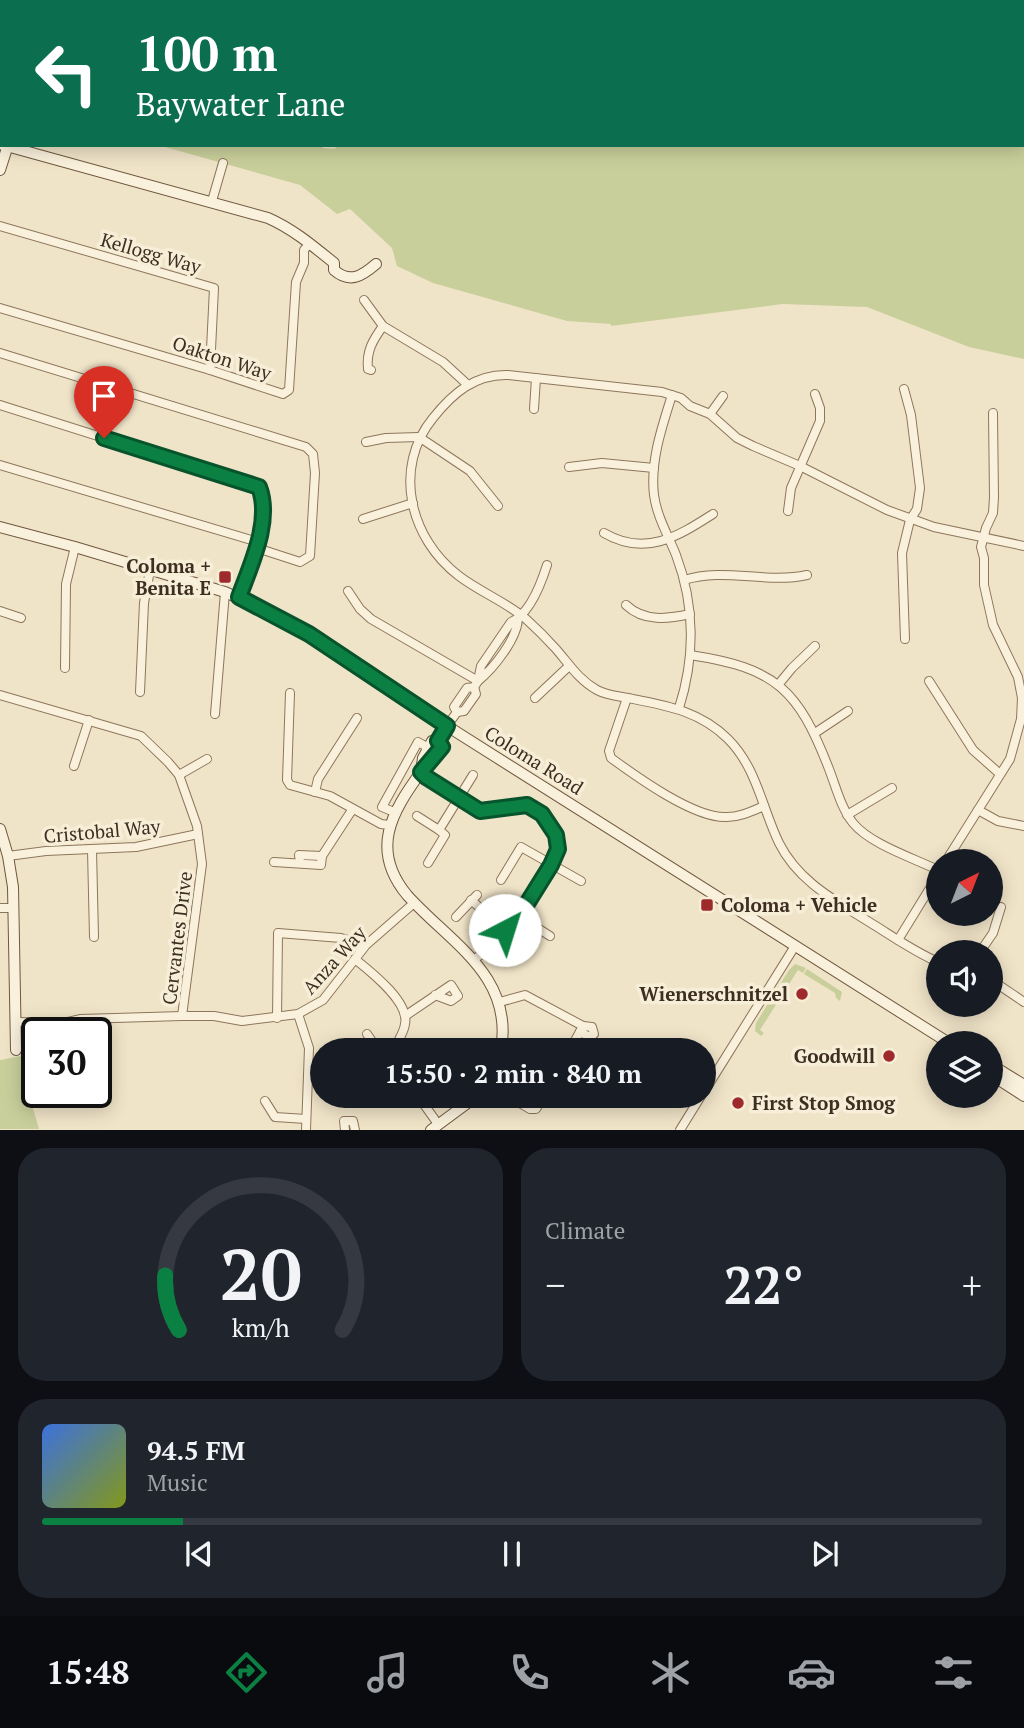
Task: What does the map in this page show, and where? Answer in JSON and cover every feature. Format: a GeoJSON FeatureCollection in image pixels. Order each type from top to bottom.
{"type":"FeatureCollection","features":[{"type":"Feature","properties":{"kind":"main road"},"geometry":{"type":"LineString","coordinates":[[0,170],[4,147]]}},
{"type":"Feature","properties":{"kind":"main road"},"geometry":{"type":"LineString","coordinates":[[11,147],[268,218],[310,243],[334,262],[334,270],[346,277],[360,277],[376,264]]}},
{"type":"Feature","properties":{"kind":"main road","name":"Coloma Road"},"geometry":{"type":"LineString","coordinates":[[0,527],[225,592],[309,634],[447,726],[930,1031]]}},
{"type":"Feature","properties":{"kind":"main road"},"geometry":{"type":"LineString","coordinates":[[438,741],[447,726]]}},
{"type":"Feature","properties":{"kind":"main road"},"geometry":{"type":"LineString","coordinates":[[417,777],[427,747],[432,741],[438,741]]}},
{"type":"Feature","properties":{"kind":"main road"},"geometry":{"type":"LineString","coordinates":[[438,741],[442,747],[417,777],[394,812],[389,825],[388,846],[393,874],[414,903],[487,977],[500,1002],[503,1038]]}},
{"type":"Feature","properties":{"kind":"main road"},"geometry":{"type":"LineString","coordinates":[[0,829],[8,856],[14,908],[16,1050]]}},
{"type":"Feature","properties":{"kind":"main road"},"geometry":{"type":"LineString","coordinates":[[1003,1073],[1022,1086]]}},
{"type":"Feature","properties":{"kind":"main road"},"geometry":{"type":"LineString","coordinates":[[1003,1079],[1022,1086]]}},
{"type":"Feature","properties":{"kind":"main road"},"geometry":{"type":"LineString","coordinates":[[434,1127],[461,1108]]}},
{"type":"Feature","properties":{"kind":"street"},"geometry":{"type":"LineString","coordinates":[[212,201],[223,163]]}},
{"type":"Feature","properties":{"kind":"street","name":"Kellogg Way"},"geometry":{"type":"LineString","coordinates":[[0,226],[214,288],[210,370]]}},
{"type":"Feature","properties":{"kind":"street","name":"Oakton Way"},"geometry":{"type":"LineString","coordinates":[[0,308],[283,394],[289,390],[296,282],[304,263],[304,250],[310,243]]}},
{"type":"Feature","properties":{"kind":"street"},"geometry":{"type":"LineString","coordinates":[[364,300],[383,326],[443,362],[468,385]]}},
{"type":"Feature","properties":{"kind":"street"},"geometry":{"type":"LineString","coordinates":[[371,370],[367,364],[369,349],[383,326]]}},
{"type":"Feature","properties":{"kind":"street"},"geometry":{"type":"LineString","coordinates":[[0,353],[306,447],[313,454],[315,473],[310,556],[300,562],[257,545],[0,465]]}},
{"type":"Feature","properties":{"kind":"street"},"geometry":{"type":"LineString","coordinates":[[926,955],[829,897],[803,877],[780,845],[753,775],[729,740],[703,720],[679,708],[596,690],[569,666],[547,639],[460,577],[442,560],[427,539],[413,503],[409,472],[411,458],[419,436],[444,404],[468,385],[488,376],[536,378],[662,392],[681,398],[710,414],[737,438],[910,520],[1024,546]]}},
{"type":"Feature","properties":{"kind":"street"},"geometry":{"type":"LineString","coordinates":[[534,409],[536,378]]}},
{"type":"Feature","properties":{"kind":"street"},"geometry":{"type":"LineString","coordinates":[[904,389],[911,415],[920,488],[917,509],[910,520],[901,563],[905,639]]}},
{"type":"Feature","properties":{"kind":"street"},"geometry":{"type":"LineString","coordinates":[[788,511],[791,488],[820,421],[820,408],[815,394]]}},
{"type":"Feature","properties":{"kind":"street"},"geometry":{"type":"LineString","coordinates":[[671,395],[654,468],[655,502],[684,580],[690,614],[690,655],[679,708]]}},
{"type":"Feature","properties":{"kind":"street"},"geometry":{"type":"LineString","coordinates":[[710,414],[723,396]]}},
{"type":"Feature","properties":{"kind":"street"},"geometry":{"type":"LineString","coordinates":[[0,405],[259,487],[264,499],[257,545],[239,597]]}},
{"type":"Feature","properties":{"kind":"street"},"geometry":{"type":"LineString","coordinates":[[954,849],[1010,759],[1021,736],[1020,688],[1012,662],[988,612],[984,585],[984,558],[981,547],[993,513],[994,496],[993,413]]}},
{"type":"Feature","properties":{"kind":"street"},"geometry":{"type":"LineString","coordinates":[[366,442],[419,436],[470,471],[498,506]]}},
{"type":"Feature","properties":{"kind":"street"},"geometry":{"type":"LineString","coordinates":[[569,467],[602,463],[654,468]]}},
{"type":"Feature","properties":{"kind":"street"},"geometry":{"type":"LineString","coordinates":[[363,519],[413,503]]}},
{"type":"Feature","properties":{"kind":"street"},"geometry":{"type":"LineString","coordinates":[[604,533],[619,541],[651,544],[670,538],[713,514]]}},
{"type":"Feature","properties":{"kind":"street"},"geometry":{"type":"LineString","coordinates":[[65,668],[66,584],[75,547]]}},
{"type":"Feature","properties":{"kind":"street"},"geometry":{"type":"LineString","coordinates":[[476,684],[481,666],[511,622],[519,617],[538,591],[547,565]]}},
{"type":"Feature","properties":{"kind":"street"},"geometry":{"type":"LineString","coordinates":[[140,692],[144,603],[150,570]]}},
{"type":"Feature","properties":{"kind":"street"},"geometry":{"type":"LineString","coordinates":[[684,580],[705,574],[779,579],[807,575]]}},
{"type":"Feature","properties":{"kind":"street"},"geometry":{"type":"LineString","coordinates":[[348,591],[360,609],[371,619],[476,684]]}},
{"type":"Feature","properties":{"kind":"street"},"geometry":{"type":"LineString","coordinates":[[215,714],[225,592]]}},
{"type":"Feature","properties":{"kind":"street"},"geometry":{"type":"LineString","coordinates":[[626,605],[648,617],[669,618],[690,614]]}},
{"type":"Feature","properties":{"kind":"street"},"geometry":{"type":"LineString","coordinates":[[0,611],[22,618]]}},
{"type":"Feature","properties":{"kind":"street"},"geometry":{"type":"LineString","coordinates":[[778,685],[815,646]]}},
{"type":"Feature","properties":{"kind":"street"},"geometry":{"type":"LineString","coordinates":[[690,655],[736,663],[760,673],[778,685],[796,703],[815,733],[847,815],[866,836],[926,866]]}},
{"type":"Feature","properties":{"kind":"street"},"geometry":{"type":"LineString","coordinates":[[535,698],[569,666]]}},
{"type":"Feature","properties":{"kind":"street"},"geometry":{"type":"LineString","coordinates":[[929,681],[973,750],[1000,774]]}},
{"type":"Feature","properties":{"kind":"street"},"geometry":{"type":"LineString","coordinates":[[447,726],[457,712],[454,707],[467,688],[476,684]]}},
{"type":"Feature","properties":{"kind":"street"},"geometry":{"type":"LineString","coordinates":[[290,693],[287,780],[290,785],[330,796],[352,810],[389,825]]}},
{"type":"Feature","properties":{"kind":"street","name":"Cervantes Drive"},"geometry":{"type":"LineString","coordinates":[[0,695],[141,736],[179,775],[198,834],[202,876],[182,1016]]}},
{"type":"Feature","properties":{"kind":"street"},"geometry":{"type":"LineString","coordinates":[[627,698],[609,751],[611,758],[688,807],[706,815],[738,816],[764,806]]}},
{"type":"Feature","properties":{"kind":"street"},"geometry":{"type":"LineString","coordinates":[[815,733],[848,710]]}},
{"type":"Feature","properties":{"kind":"street"},"geometry":{"type":"LineString","coordinates":[[315,792],[318,779],[357,719]]}},
{"type":"Feature","properties":{"kind":"street"},"geometry":{"type":"LineString","coordinates":[[74,766],[89,720]]}},
{"type":"Feature","properties":{"kind":"street"},"geometry":{"type":"LineString","coordinates":[[394,812],[382,807],[418,742],[427,747]]}},
{"type":"Feature","properties":{"kind":"street"},"geometry":{"type":"LineString","coordinates":[[179,775],[207,759]]}},
{"type":"Feature","properties":{"kind":"street"},"geometry":{"type":"LineString","coordinates":[[400,772],[417,777],[480,811],[527,805],[542,814],[556,835],[558,849],[528,902],[489,949],[473,960]]}},
{"type":"Feature","properties":{"kind":"street"},"geometry":{"type":"LineString","coordinates":[[439,830],[473,775]]}},
{"type":"Feature","properties":{"kind":"street"},"geometry":{"type":"LineString","coordinates":[[847,815],[892,788]]}},
{"type":"Feature","properties":{"kind":"street"},"geometry":{"type":"LineString","coordinates":[[274,862],[321,864],[322,856],[352,810]]}},
{"type":"Feature","properties":{"kind":"street"},"geometry":{"type":"LineString","coordinates":[[978,810],[998,821],[1024,826]]}},
{"type":"Feature","properties":{"kind":"street"},"geometry":{"type":"LineString","coordinates":[[416,816],[445,835],[428,863]]}},
{"type":"Feature","properties":{"kind":"street","name":"Cristobal Way"},"geometry":{"type":"LineString","coordinates":[[8,856],[46,851],[135,847],[198,834]]}},
{"type":"Feature","properties":{"kind":"street"},"geometry":{"type":"LineString","coordinates":[[501,880],[522,847],[581,881]]}},
{"type":"Feature","properties":{"kind":"street"},"geometry":{"type":"LineString","coordinates":[[92,850],[94,937]]}},
{"type":"Feature","properties":{"kind":"street"},"geometry":{"type":"LineString","coordinates":[[898,940],[926,892]]}},
{"type":"Feature","properties":{"kind":"street"},"geometry":{"type":"LineString","coordinates":[[456,917],[474,898],[505,930]]}},
{"type":"Feature","properties":{"kind":"street","name":"Anza Way"},"geometry":{"type":"LineString","coordinates":[[16,1022],[63,1023],[81,1018],[182,1016],[242,1021],[298,1014],[323,1000],[361,951],[414,903]]}},
{"type":"Feature","properties":{"kind":"street"},"geometry":{"type":"LineString","coordinates":[[0,908],[14,908]]}},
{"type":"Feature","properties":{"kind":"street"},"geometry":{"type":"LineString","coordinates":[[517,915],[550,936]]}},
{"type":"Feature","properties":{"kind":"street"},"geometry":{"type":"LineString","coordinates":[[276,1018],[278,933],[341,938],[348,940],[361,951]]}},
{"type":"Feature","properties":{"kind":"street"},"geometry":{"type":"LineString","coordinates":[[716,1071],[795,946]]}},
{"type":"Feature","properties":{"kind":"street"},"geometry":{"type":"LineString","coordinates":[[355,959],[385,984],[405,1016],[400,1038]]}},
{"type":"Feature","properties":{"kind":"street"},"geometry":{"type":"LineString","coordinates":[[1003,986],[1024,1002]]}},
{"type":"Feature","properties":{"kind":"street"},"geometry":{"type":"LineString","coordinates":[[405,1016],[435,995]]}},
{"type":"Feature","properties":{"kind":"street"},"geometry":{"type":"LineString","coordinates":[[500,1002],[525,995],[581,1029],[576,1038]]}},
{"type":"Feature","properties":{"kind":"street"},"geometry":{"type":"LineString","coordinates":[[298,1014],[309,1048],[306,1129]]}},
{"type":"Feature","properties":{"kind":"street"},"geometry":{"type":"LineString","coordinates":[[367,1034],[370,1038]]}},
{"type":"Feature","properties":{"kind":"street"},"geometry":{"type":"LineString","coordinates":[[265,1101],[275,1116],[306,1119]]}},
{"type":"Feature","properties":{"kind":"street"},"geometry":{"type":"LineString","coordinates":[[424,1108],[434,1127]]}},
{"type":"Feature","properties":{"kind":"street"},"geometry":{"type":"LineString","coordinates":[[680,1129],[693,1108]]}},
{"type":"Feature","properties":{"kind":"street"},"geometry":{"type":"LineString","coordinates":[[345,1129],[344,1121],[353,1121],[355,1129]]}},
{"type":"Feature","properties":{"kind":"green space"},"geometry":{"type":"Polygon","coordinates":[[[165,147],[1024,147],[1024,359],[969,347],[867,307],[783,304],[611,326],[567,321],[433,283],[397,266],[392,248],[350,209],[337,214],[300,185],[165,147]]]}},
{"type":"Feature","properties":{"kind":"green space"},"geometry":{"type":"Polygon","coordinates":[[[795,964],[806,968],[803,973],[798,970],[760,1030],[764,1033],[761,1036],[755,1031],[756,1023],[795,964]]]}},
{"type":"Feature","properties":{"kind":"green space"},"geometry":{"type":"Polygon","coordinates":[[[807,969],[842,992],[840,1001],[835,993],[804,974],[807,969]]]}},
{"type":"Feature","properties":{"kind":"green space"},"geometry":{"type":"Polygon","coordinates":[[[21,1056],[21,1108],[33,1108],[39,1129],[0,1129],[0,1060],[21,1056]]]}},
{"type":"Feature","properties":{"kind":"place","name":"Coloma + Benita E"},"geometry":{"type":"Point","coordinates":[225,577]}},
{"type":"Feature","properties":{"kind":"place","name":"Coloma + Vehicle"},"geometry":{"type":"Point","coordinates":[707,905]}},
{"type":"Feature","properties":{"kind":"place","name":"Wienerschnitzel"},"geometry":{"type":"Point","coordinates":[802,994]}},
{"type":"Feature","properties":{"kind":"place","name":"Goodwill"},"geometry":{"type":"Point","coordinates":[889,1056]}},
{"type":"Feature","properties":{"kind":"place","name":"First Stop Smog"},"geometry":{"type":"Point","coordinates":[738,1103]}},
{"type":"Feature","properties":{"kind":"route"},"geometry":{"type":"LineString","coordinates":[[104,438],[259,487],[264,499],[257,548],[239,597],[309,634],[447,726],[438,741],[442,747],[421,772],[426,777],[480,811],[527,805],[542,814],[556,835],[558,849],[528,902],[505,930]]}}]}
